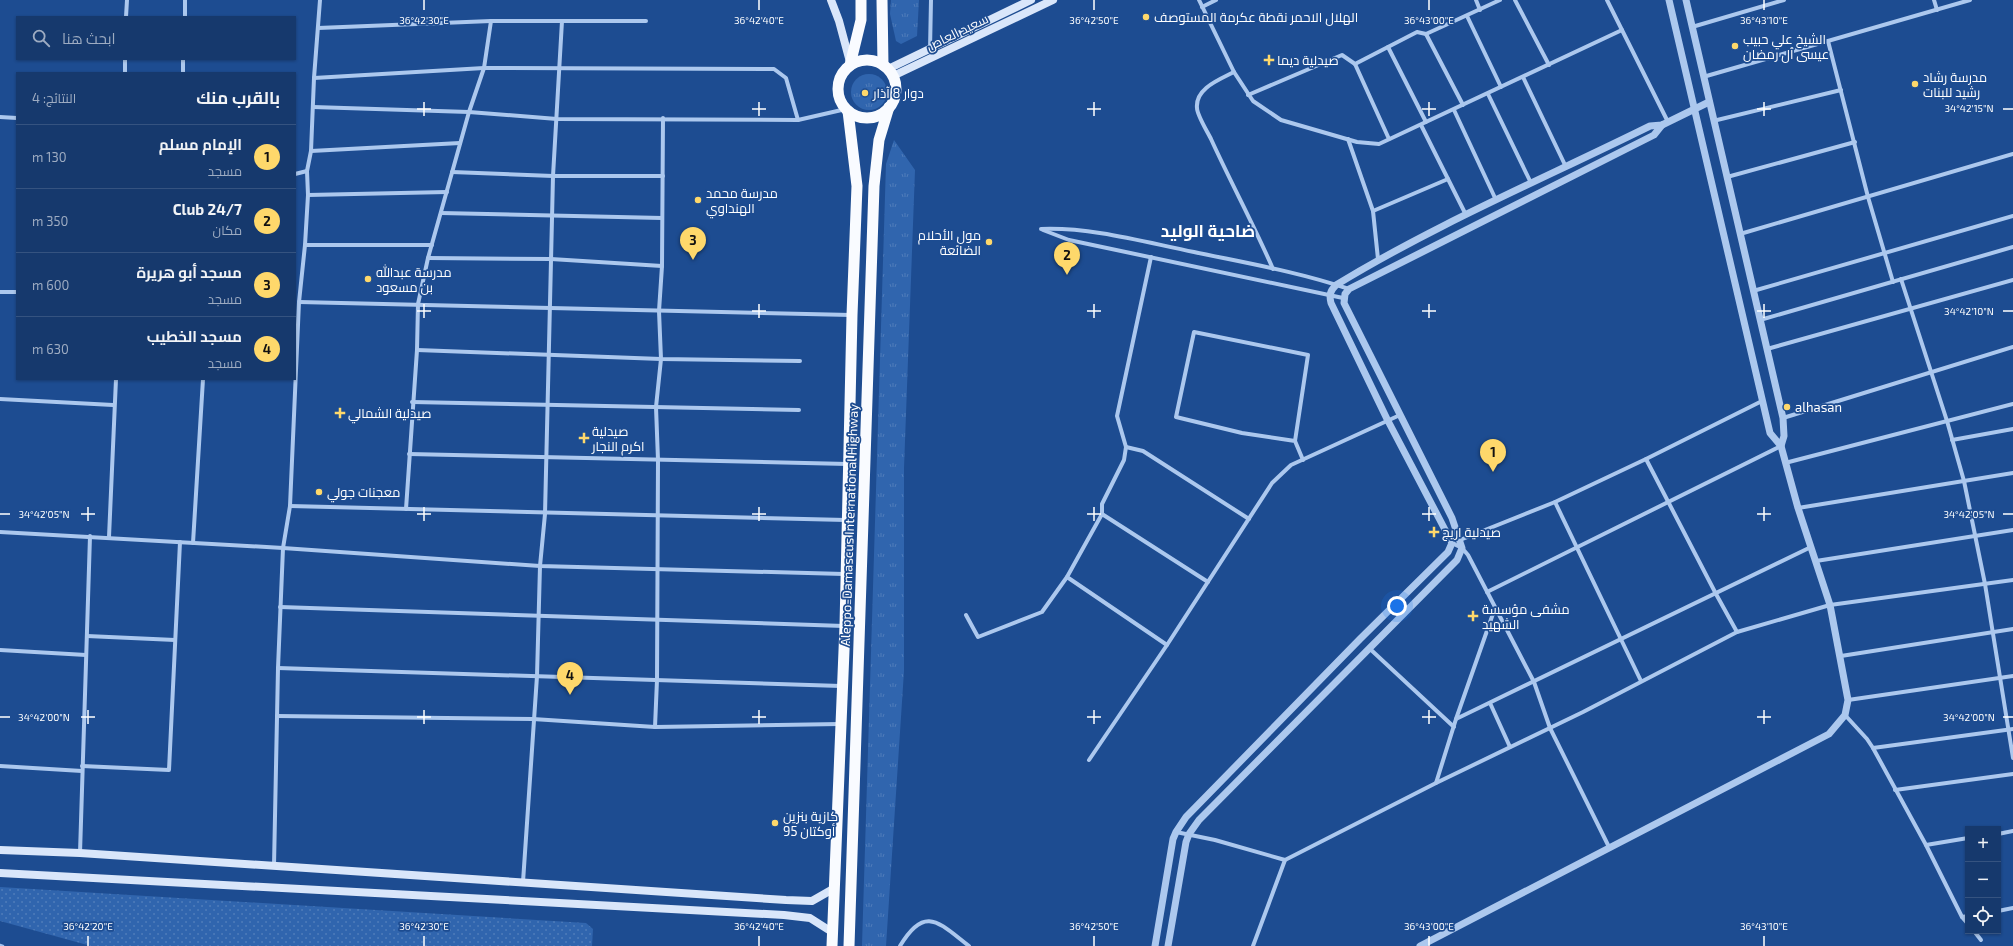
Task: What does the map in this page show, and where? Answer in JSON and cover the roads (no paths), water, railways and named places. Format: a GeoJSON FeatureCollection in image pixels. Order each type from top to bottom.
{"type":"FeatureCollection","features":[{"type":"Feature","properties":{"kind":"highway"},"geometry":{"type":"LineString","coordinates":[[861,0],[861,20],[850,64],[838,81],[838,94],[847,110],[861,117],[874,117],[889,107],[895,96],[896,86],[888,70],[882,0]]}},
{"type":"Feature","properties":{"kind":"highway"},"geometry":{"type":"LineString","coordinates":[[850,64],[867,60],[888,70]]}},
{"type":"Feature","properties":{"kind":"highway","name":"Aleppo-Damascus International Highway"},"geometry":{"type":"LineString","coordinates":[[849,946],[874,186],[879,140],[889,107]]}},
{"type":"Feature","properties":{"kind":"highway","name":"Aleppo-Damascus International Highway"},"geometry":{"type":"LineString","coordinates":[[832,946],[846,574],[846,520],[857,186],[847,110]]}},
{"type":"Feature","properties":{"kind":"main road"},"geometry":{"type":"LineString","coordinates":[[831,0],[839,21],[850,64]]}},
{"type":"Feature","properties":{"kind":"main road"},"geometry":{"type":"LineString","coordinates":[[888,70],[1031,0]]}},
{"type":"Feature","properties":{"kind":"main road","name":"سعيد العاص"},"geometry":{"type":"LineString","coordinates":[[888,70],[1053,0]]}},
{"type":"Feature","properties":{"kind":"main road"},"geometry":{"type":"LineString","coordinates":[[0,850],[80,853],[805,901],[812,901],[833,889]]}},
{"type":"Feature","properties":{"kind":"main road"},"geometry":{"type":"LineString","coordinates":[[0,873],[784,915],[810,918],[832,932]]}},
{"type":"Feature","properties":{"kind":"street"},"geometry":{"type":"LineString","coordinates":[[126,16],[127,0]]}},
{"type":"Feature","properties":{"kind":"street"},"geometry":{"type":"LineString","coordinates":[[185,0],[185,16]]}},
{"type":"Feature","properties":{"kind":"street"},"geometry":{"type":"LineString","coordinates":[[296,370],[299,302],[308,195],[307,171],[311,151],[314,78],[320,0]]}},
{"type":"Feature","properties":{"kind":"street"},"geometry":{"type":"LineString","coordinates":[[930,50],[931,0]]}},
{"type":"Feature","properties":{"kind":"street"},"geometry":{"type":"LineString","coordinates":[[1199,0],[1234,72],[1252,101],[1281,120],[1348,139],[1379,144],[1622,30]]}},
{"type":"Feature","properties":{"kind":"street"},"geometry":{"type":"LineString","coordinates":[[1202,7],[1216,0]]}},
{"type":"Feature","properties":{"kind":"street"},"geometry":{"type":"LineString","coordinates":[[1476,0],[1480,10]]}},
{"type":"Feature","properties":{"kind":"street"},"geometry":{"type":"LineString","coordinates":[[1355,64],[1417,32],[1426,34],[1500,0]]}},
{"type":"Feature","properties":{"kind":"street"},"geometry":{"type":"LineString","coordinates":[[1514,0],[1549,65]]}},
{"type":"Feature","properties":{"kind":"street"},"geometry":{"type":"LineString","coordinates":[[1607,0],[1665,123]]}},
{"type":"Feature","properties":{"kind":"street"},"geometry":{"type":"LineString","coordinates":[[1420,946],[1829,734],[1845,715],[1848,700],[1841,656],[1830,605],[1798,508],[1781,446],[1770,433],[1693,109],[1669,0]]}},
{"type":"Feature","properties":{"kind":"street"},"geometry":{"type":"LineString","coordinates":[[1487,592],[1781,446],[1784,436],[1782,418],[1708,102],[1686,0]]}},
{"type":"Feature","properties":{"kind":"street"},"geometry":{"type":"LineString","coordinates":[[1692,27],[1784,0]]}},
{"type":"Feature","properties":{"kind":"street"},"geometry":{"type":"LineString","coordinates":[[1934,0],[1937,10]]}},
{"type":"Feature","properties":{"kind":"street"},"geometry":{"type":"LineString","coordinates":[[1703,77],[1970,0]]}},
{"type":"Feature","properties":{"kind":"street"},"geometry":{"type":"LineString","coordinates":[[1467,16],[1501,88]]}},
{"type":"Feature","properties":{"kind":"street"},"geometry":{"type":"LineString","coordinates":[[318,28],[491,21],[646,21]]}},
{"type":"Feature","properties":{"kind":"street"},"geometry":{"type":"LineString","coordinates":[[406,509],[412,402],[417,350],[418,304],[428,258],[460,143],[484,68],[491,21]]}},
{"type":"Feature","properties":{"kind":"street"},"geometry":{"type":"LineString","coordinates":[[523,882],[537,676],[540,566],[545,514],[553,176],[562,21]]}},
{"type":"Feature","properties":{"kind":"street"},"geometry":{"type":"LineString","coordinates":[[1426,34],[1463,105]]}},
{"type":"Feature","properties":{"kind":"street"},"geometry":{"type":"LineString","coordinates":[[1828,41],[1868,197],[1893,282]]}},
{"type":"Feature","properties":{"kind":"street"},"geometry":{"type":"LineString","coordinates":[[1388,47],[1426,122]]}},
{"type":"Feature","properties":{"kind":"street"},"geometry":{"type":"LineString","coordinates":[[1248,95],[1342,55],[1355,64],[1389,139]]}},
{"type":"Feature","properties":{"kind":"street"},"geometry":{"type":"LineString","coordinates":[[125,60],[125,72]]}},
{"type":"Feature","properties":{"kind":"street"},"geometry":{"type":"LineString","coordinates":[[183,60],[183,72]]}},
{"type":"Feature","properties":{"kind":"street"},"geometry":{"type":"LineString","coordinates":[[314,78],[484,68],[774,69],[786,78],[798,120]]}},
{"type":"Feature","properties":{"kind":"street"},"geometry":{"type":"LineString","coordinates":[[1234,72],[1212,83],[1200,95],[1197,108],[1222,163],[1254,225],[1273,269]]}},
{"type":"Feature","properties":{"kind":"street"},"geometry":{"type":"LineString","coordinates":[[1523,77],[1566,167]]}},
{"type":"Feature","properties":{"kind":"street"},"geometry":{"type":"LineString","coordinates":[[1713,121],[1841,90]]}},
{"type":"Feature","properties":{"kind":"street"},"geometry":{"type":"LineString","coordinates":[[1488,94],[1531,183]]}},
{"type":"Feature","properties":{"kind":"street"},"geometry":{"type":"LineString","coordinates":[[1452,543],[1387,419],[1331,303],[1329,295],[1336,285],[1378,259],[1650,126],[1665,123],[1708,102]]}},
{"type":"Feature","properties":{"kind":"street"},"geometry":{"type":"LineString","coordinates":[[313,107],[469,112],[557,119],[664,118],[798,120],[847,110]]}},
{"type":"Feature","properties":{"kind":"street"},"geometry":{"type":"LineString","coordinates":[[1454,110],[1496,200]]}},
{"type":"Feature","properties":{"kind":"street"},"geometry":{"type":"LineString","coordinates":[[0,116],[16,118]]}},
{"type":"Feature","properties":{"kind":"street"},"geometry":{"type":"LineString","coordinates":[[655,727],[657,680],[656,516],[658,460],[656,407],[661,358],[659,311],[662,266],[664,118]]}},
{"type":"Feature","properties":{"kind":"street"},"geometry":{"type":"LineString","coordinates":[[1343,298],[1349,289],[1654,135],[1665,123]]}},
{"type":"Feature","properties":{"kind":"street"},"geometry":{"type":"LineString","coordinates":[[1421,125],[1466,215]]}},
{"type":"Feature","properties":{"kind":"street"},"geometry":{"type":"LineString","coordinates":[[1348,139],[1373,211],[1378,259]]}},
{"type":"Feature","properties":{"kind":"street"},"geometry":{"type":"LineString","coordinates":[[1726,177],[1855,142]]}},
{"type":"Feature","properties":{"kind":"street"},"geometry":{"type":"LineString","coordinates":[[311,151],[460,143]]}},
{"type":"Feature","properties":{"kind":"street"},"geometry":{"type":"LineString","coordinates":[[1740,234],[2013,154]]}},
{"type":"Feature","properties":{"kind":"street"},"geometry":{"type":"LineString","coordinates":[[296,174],[307,171]]}},
{"type":"Feature","properties":{"kind":"street"},"geometry":{"type":"LineString","coordinates":[[452,172],[553,176],[663,176]]}},
{"type":"Feature","properties":{"kind":"street"},"geometry":{"type":"LineString","coordinates":[[1373,211],[1448,179]]}},
{"type":"Feature","properties":{"kind":"street"},"geometry":{"type":"LineString","coordinates":[[308,195],[447,192]]}},
{"type":"Feature","properties":{"kind":"street"},"geometry":{"type":"LineString","coordinates":[[441,213],[552,217],[662,218]]}},
{"type":"Feature","properties":{"kind":"street"},"geometry":{"type":"LineString","coordinates":[[1753,291],[2013,216]]}},
{"type":"Feature","properties":{"kind":"street"},"geometry":{"type":"LineString","coordinates":[[1343,298],[1069,240],[1041,229],[1068,228],[1273,269],[1349,289]]}},
{"type":"Feature","properties":{"kind":"street"},"geometry":{"type":"LineString","coordinates":[[305,244],[432,245]]}},
{"type":"Feature","properties":{"kind":"street"},"geometry":{"type":"LineString","coordinates":[[1760,320],[2013,247]]}},
{"type":"Feature","properties":{"kind":"street"},"geometry":{"type":"LineString","coordinates":[[966,614],[978,637],[1042,612],[1067,577],[1102,514],[1102,504],[1124,460],[1126,447],[1117,416],[1151,257]]}},
{"type":"Feature","properties":{"kind":"street"},"geometry":{"type":"LineString","coordinates":[[428,258],[551,259],[662,266]]}},
{"type":"Feature","properties":{"kind":"street"},"geometry":{"type":"LineString","coordinates":[[1901,279],[1947,421],[1964,481],[1976,536],[1992,632],[2011,730],[2013,758]]}},
{"type":"Feature","properties":{"kind":"street"},"geometry":{"type":"LineString","coordinates":[[1767,349],[2013,280]]}},
{"type":"Feature","properties":{"kind":"street"},"geometry":{"type":"LineString","coordinates":[[0,292],[16,292]]}},
{"type":"Feature","properties":{"kind":"street"},"geometry":{"type":"LineString","coordinates":[[1343,298],[1452,518],[1461,544],[1534,682],[1550,728],[1609,847]]}},
{"type":"Feature","properties":{"kind":"street"},"geometry":{"type":"LineString","coordinates":[[299,302],[852,315]]}},
{"type":"Feature","properties":{"kind":"street"},"geometry":{"type":"LineString","coordinates":[[1295,441],[1242,433],[1176,417],[1194,332],[1308,355],[1295,441],[1303,460]]}},
{"type":"Feature","properties":{"kind":"street"},"geometry":{"type":"LineString","coordinates":[[1782,418],[2013,347]]}},
{"type":"Feature","properties":{"kind":"street"},"geometry":{"type":"LineString","coordinates":[[417,350],[800,361]]}},
{"type":"Feature","properties":{"kind":"street"},"geometry":{"type":"LineString","coordinates":[[109,537],[113,405],[116,380]]}},
{"type":"Feature","properties":{"kind":"street"},"geometry":{"type":"LineString","coordinates":[[193,543],[203,380]]}},
{"type":"Feature","properties":{"kind":"street"},"geometry":{"type":"LineString","coordinates":[[274,867],[280,608],[284,548],[290,506],[296,380]]}},
{"type":"Feature","properties":{"kind":"street"},"geometry":{"type":"LineString","coordinates":[[0,399],[113,405]]}},
{"type":"Feature","properties":{"kind":"street"},"geometry":{"type":"LineString","coordinates":[[1452,543],[1461,544],[1555,502],[1646,459],[1762,401]]}},
{"type":"Feature","properties":{"kind":"street"},"geometry":{"type":"LineString","coordinates":[[412,402],[799,410]]}},
{"type":"Feature","properties":{"kind":"street"},"geometry":{"type":"LineString","coordinates":[[1785,462],[2013,404]]}},
{"type":"Feature","properties":{"kind":"street"},"geometry":{"type":"LineString","coordinates":[[1089,760],[1167,645],[1272,483],[1291,465],[1387,419],[1400,415]]}},
{"type":"Feature","properties":{"kind":"street"},"geometry":{"type":"LineString","coordinates":[[1952,440],[2013,429]]}},
{"type":"Feature","properties":{"kind":"street"},"geometry":{"type":"LineString","coordinates":[[1126,447],[1143,451],[1248,519]]}},
{"type":"Feature","properties":{"kind":"street"},"geometry":{"type":"LineString","coordinates":[[409,454],[849,464]]}},
{"type":"Feature","properties":{"kind":"street"},"geometry":{"type":"LineString","coordinates":[[1646,459],[1737,632]]}},
{"type":"Feature","properties":{"kind":"street"},"geometry":{"type":"LineString","coordinates":[[1798,508],[2013,473]]}},
{"type":"Feature","properties":{"kind":"street"},"geometry":{"type":"LineString","coordinates":[[1555,502],[1641,681]]}},
{"type":"Feature","properties":{"kind":"street"},"geometry":{"type":"LineString","coordinates":[[290,506],[545,514],[846,520]]}},
{"type":"Feature","properties":{"kind":"street"},"geometry":{"type":"LineString","coordinates":[[1102,514],[1208,582]]}},
{"type":"Feature","properties":{"kind":"street"},"geometry":{"type":"LineString","coordinates":[[1816,561],[2013,530]]}},
{"type":"Feature","properties":{"kind":"street"},"geometry":{"type":"LineString","coordinates":[[0,532],[284,548],[540,566],[846,574]]}},
{"type":"Feature","properties":{"kind":"street"},"geometry":{"type":"LineString","coordinates":[[80,853],[90,536]]}},
{"type":"Feature","properties":{"kind":"street"},"geometry":{"type":"LineString","coordinates":[[82,766],[169,770],[180,542]]}},
{"type":"Feature","properties":{"kind":"street"},"geometry":{"type":"LineString","coordinates":[[1155,946],[1176,832],[1186,817],[1360,639],[1448,552],[1452,543]]}},
{"type":"Feature","properties":{"kind":"street"},"geometry":{"type":"LineString","coordinates":[[1168,946],[1189,834],[1199,820],[1457,560],[1461,544]]}},
{"type":"Feature","properties":{"kind":"street"},"geometry":{"type":"LineString","coordinates":[[1456,719],[1622,640],[1811,547]]}},
{"type":"Feature","properties":{"kind":"street"},"geometry":{"type":"LineString","coordinates":[[1067,577],[1167,645]]}},
{"type":"Feature","properties":{"kind":"street"},"geometry":{"type":"LineString","coordinates":[[1253,946],[1285,860],[1436,783],[1550,728],[1737,632],[1830,605],[2013,580]]}},
{"type":"Feature","properties":{"kind":"street"},"geometry":{"type":"LineString","coordinates":[[280,608],[844,626]]}},
{"type":"Feature","properties":{"kind":"street"},"geometry":{"type":"LineString","coordinates":[[1436,783],[1456,719],[1495,608]]}},
{"type":"Feature","properties":{"kind":"street"},"geometry":{"type":"LineString","coordinates":[[1841,656],[2013,629]]}},
{"type":"Feature","properties":{"kind":"street"},"geometry":{"type":"LineString","coordinates":[[86,636],[175,640]]}},
{"type":"Feature","properties":{"kind":"street"},"geometry":{"type":"LineString","coordinates":[[1369,648],[1454,728]]}},
{"type":"Feature","properties":{"kind":"street"},"geometry":{"type":"LineString","coordinates":[[0,650],[86,655]]}},
{"type":"Feature","properties":{"kind":"street"},"geometry":{"type":"LineString","coordinates":[[278,668],[842,686]]}},
{"type":"Feature","properties":{"kind":"street"},"geometry":{"type":"LineString","coordinates":[[1848,700],[2013,676]]}},
{"type":"Feature","properties":{"kind":"street"},"geometry":{"type":"LineString","coordinates":[[1490,703],[1510,747]]}},
{"type":"Feature","properties":{"kind":"street"},"geometry":{"type":"LineString","coordinates":[[1845,715],[1867,739],[1926,845],[1965,920]]}},
{"type":"Feature","properties":{"kind":"street"},"geometry":{"type":"LineString","coordinates":[[277,716],[533,719],[655,727],[841,724]]}},
{"type":"Feature","properties":{"kind":"street"},"geometry":{"type":"LineString","coordinates":[[1872,748],[2011,730]]}},
{"type":"Feature","properties":{"kind":"street"},"geometry":{"type":"LineString","coordinates":[[0,766],[82,771]]}},
{"type":"Feature","properties":{"kind":"street"},"geometry":{"type":"LineString","coordinates":[[1895,790],[2013,774]]}},
{"type":"Feature","properties":{"kind":"street"},"geometry":{"type":"LineString","coordinates":[[2001,833],[2013,831]]}},
{"type":"Feature","properties":{"kind":"street"},"geometry":{"type":"LineString","coordinates":[[1176,832],[1215,840],[1285,860]]}},
{"type":"Feature","properties":{"kind":"street"},"geometry":{"type":"LineString","coordinates":[[1926,845],[1965,838]]}},
{"type":"Feature","properties":{"kind":"street"},"geometry":{"type":"LineString","coordinates":[[2001,910],[2013,908]]}},
{"type":"Feature","properties":{"kind":"street"},"geometry":{"type":"LineString","coordinates":[[900,946],[917,923],[928,920],[940,923],[969,946]]}},
{"type":"Feature","properties":{"kind":"street"},"geometry":{"type":"LineString","coordinates":[[1976,934],[1981,940]]}},
{"type":"Feature","properties":{"kind":"place","name":"الهلال الاحمر نقطة عكرمة المستوصف"},"geometry":{"type":"Point","coordinates":[1146,17]}},
{"type":"Feature","properties":{"kind":"place","name":"الشيخ علي حبيب عيسى ٱل رمضان"},"geometry":{"type":"Point","coordinates":[1735,46]}},
{"type":"Feature","properties":{"kind":"place","name":"صيدلية ديما"},"geometry":{"type":"Point","coordinates":[1269,60]}},
{"type":"Feature","properties":{"kind":"place","name":"مدرسة رشاد رشيد للبنات"},"geometry":{"type":"Point","coordinates":[1915,84]}},
{"type":"Feature","properties":{"kind":"place","name":"دوار 8 آذار"},"geometry":{"type":"Point","coordinates":[865,93]}},
{"type":"Feature","properties":{"kind":"place","name":"مدرسة محمد الهنداوي"},"geometry":{"type":"Point","coordinates":[698,200]}},
{"type":"Feature","properties":{"kind":"place","name":"مول الأحلام الضائعة"},"geometry":{"type":"Point","coordinates":[989,242]}},
{"type":"Feature","properties":{"kind":"place","name":"مسجد أبو هريرة"},"geometry":{"type":"Point","coordinates":[693,260]}},
{"type":"Feature","properties":{"kind":"place","name":"Club 24/7"},"geometry":{"type":"Point","coordinates":[1067,275]}},
{"type":"Feature","properties":{"kind":"place","name":"مدرسة عبدالله بن مسعود"},"geometry":{"type":"Point","coordinates":[368,279]}},
{"type":"Feature","properties":{"kind":"place","name":"alhasan"},"geometry":{"type":"Point","coordinates":[1787,407]}},
{"type":"Feature","properties":{"kind":"place","name":"صيدلية الشمالي"},"geometry":{"type":"Point","coordinates":[340,413]}},
{"type":"Feature","properties":{"kind":"place","name":"صيدلية اكرم النجار"},"geometry":{"type":"Point","coordinates":[584,438]}},
{"type":"Feature","properties":{"kind":"place","name":"الإمام مسلم"},"geometry":{"type":"Point","coordinates":[1493,472]}},
{"type":"Feature","properties":{"kind":"place","name":"معجنات جولي"},"geometry":{"type":"Point","coordinates":[319,492]}},
{"type":"Feature","properties":{"kind":"place","name":"صيدلية اريج"},"geometry":{"type":"Point","coordinates":[1434,532]}},
{"type":"Feature","properties":{"kind":"place","name":"مشفى مؤسسة الشهيد"},"geometry":{"type":"Point","coordinates":[1473,616]}},
{"type":"Feature","properties":{"kind":"place","name":"مسجد الخطيب"},"geometry":{"type":"Point","coordinates":[570,695]}},
{"type":"Feature","properties":{"kind":"place","name":"كازية بنزين أوكتان 95"},"geometry":{"type":"Point","coordinates":[775,823]}},
{"type":"Feature","properties":{"kind":"district","name":"ضاحية الوليد"},"geometry":{"type":"Point","coordinates":[1208,231]}}]}
